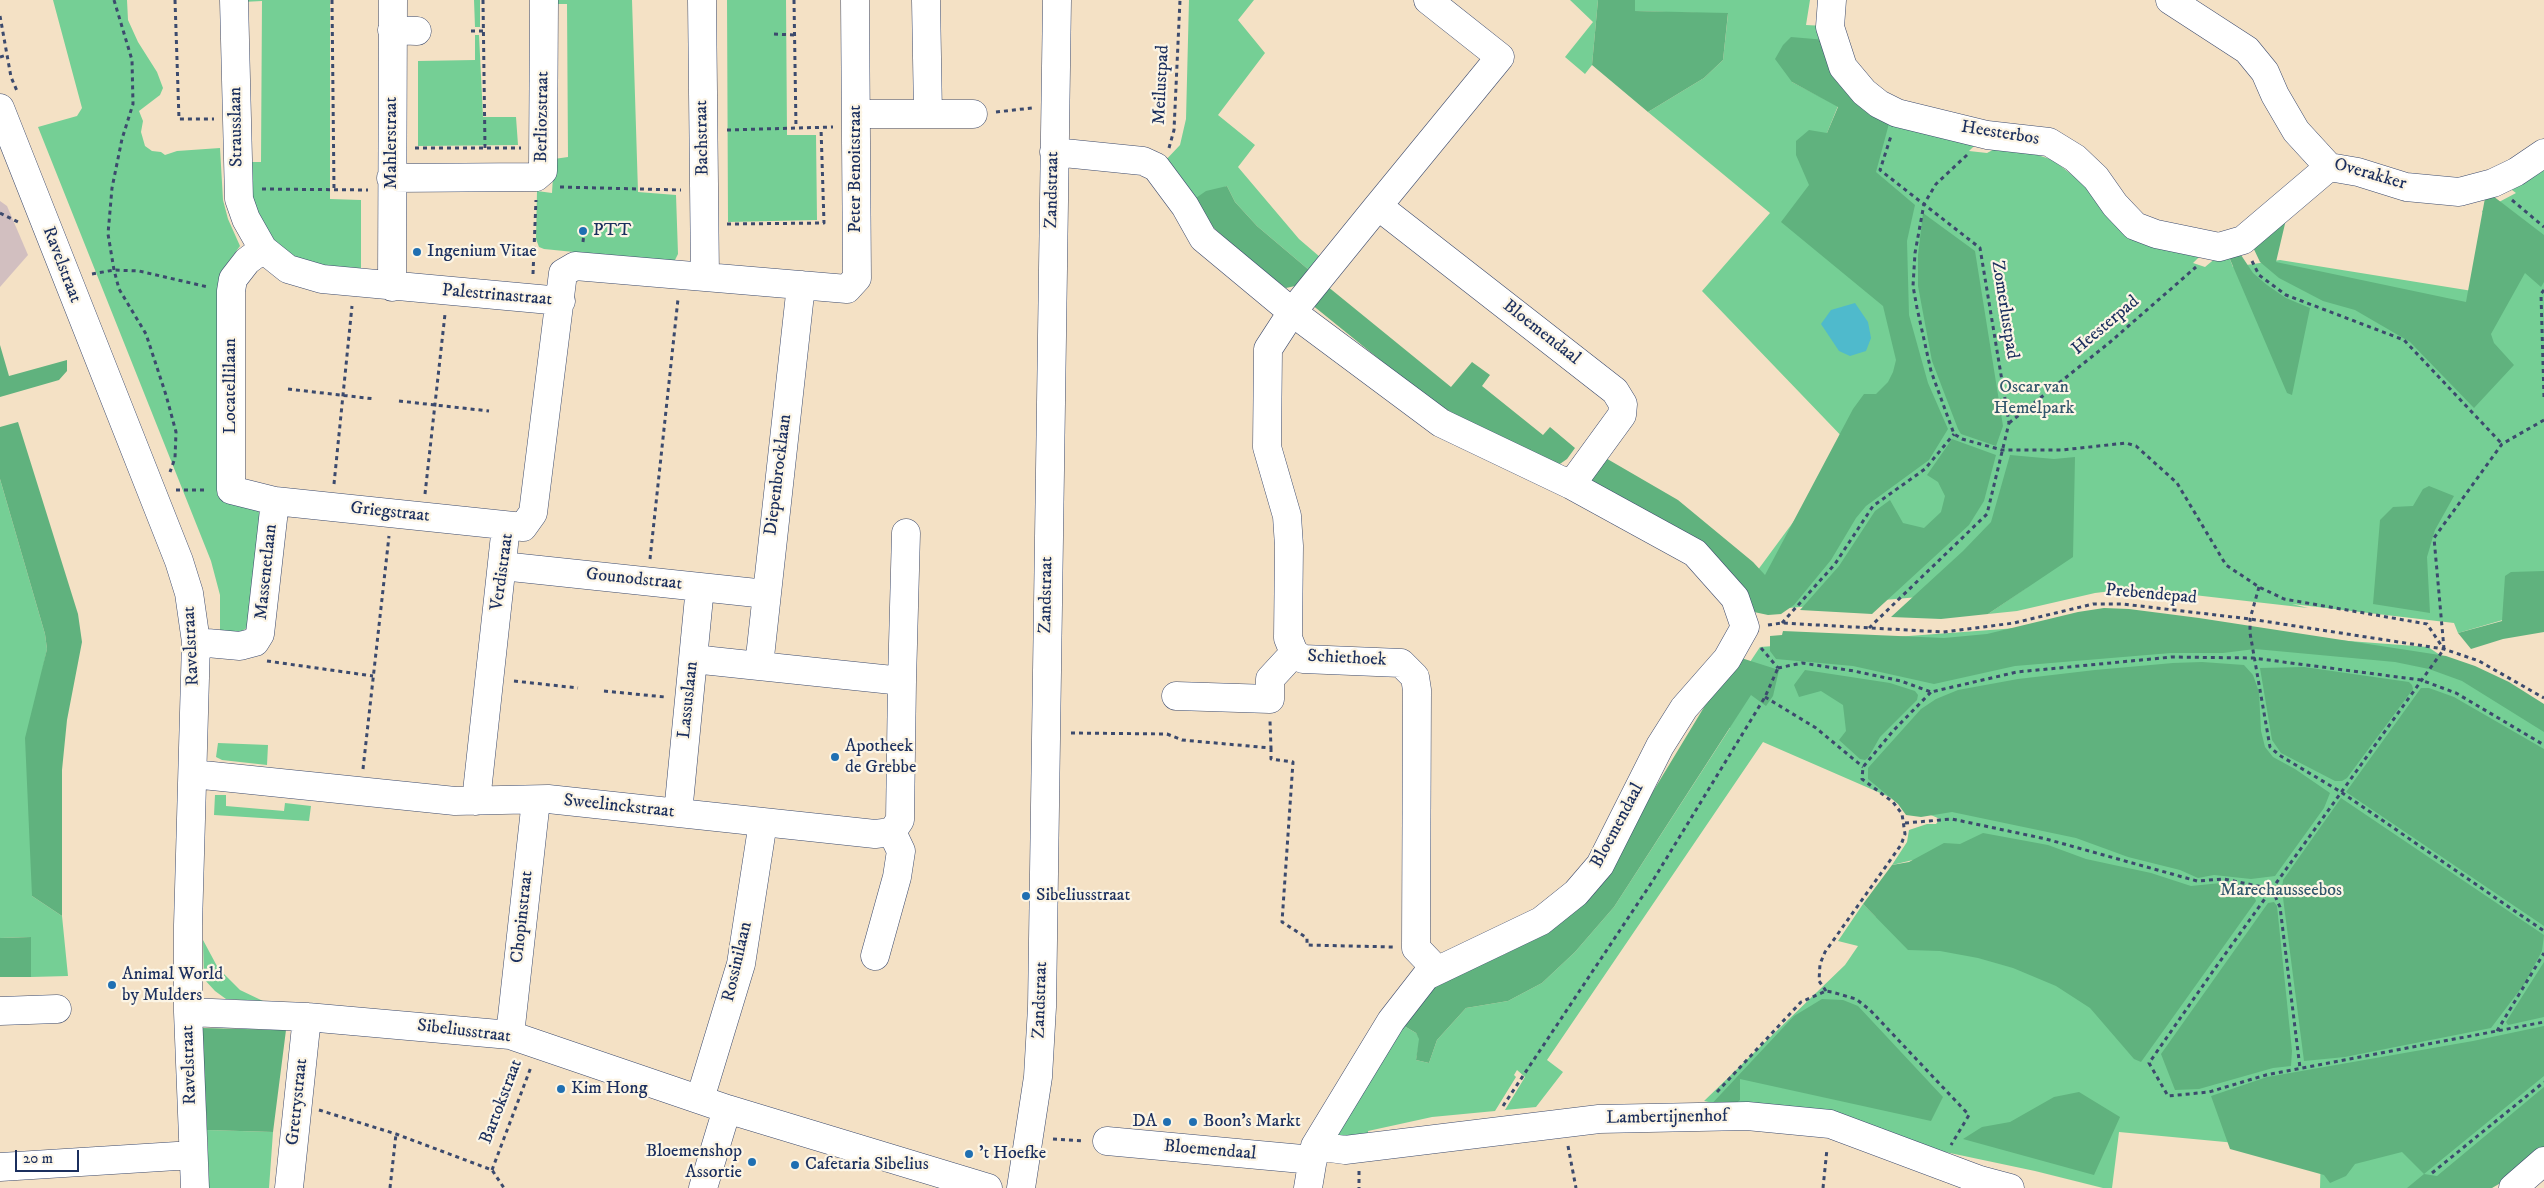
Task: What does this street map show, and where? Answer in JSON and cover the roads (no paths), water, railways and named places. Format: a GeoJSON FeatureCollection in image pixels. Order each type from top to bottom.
{"type":"FeatureCollection","features":[{"type":"Feature","properties":{"kind":"street","name":"Strausslaan"},"geometry":{"type":"LineString","coordinates":[[234,0],[239,199],[246,220],[263,249]]}},
{"type":"Feature","properties":{"kind":"street","name":"Mahlerstraat"},"geometry":{"type":"LineString","coordinates":[[392,0],[405,31],[392,148],[392,287]]}},
{"type":"Feature","properties":{"kind":"street","name":"Berliozstraat"},"geometry":{"type":"LineString","coordinates":[[391,184],[537,182],[543,171],[544,148],[544,0]]}},
{"type":"Feature","properties":{"kind":"street","name":"Bachstraat"},"geometry":{"type":"LineString","coordinates":[[693,275],[704,224],[702,0]]}},
{"type":"Feature","properties":{"kind":"street","name":"Peter Benoitstraat"},"geometry":{"type":"LineString","coordinates":[[802,285],[847,289],[857,278],[855,0]]}},
{"type":"Feature","properties":{"kind":"street"},"geometry":{"type":"LineString","coordinates":[[926,0],[928,114]]}},
{"type":"Feature","properties":{"kind":"street","name":"Zandstraat"},"geometry":{"type":"LineString","coordinates":[[1021,1188],[1038,1077],[1042,1006],[1057,0]]}},
{"type":"Feature","properties":{"kind":"street"},"geometry":{"type":"LineString","coordinates":[[1292,312],[1500,57],[1428,0]]}},
{"type":"Feature","properties":{"kind":"street","name":"Heesterbos"},"geometry":{"type":"LineString","coordinates":[[1832,0],[1830,27],[1843,67],[1864,92],[1897,114],[1988,135],[2049,142],[2075,158],[2096,178],[2115,205],[2135,226],[2156,234],[2231,243],[2329,167]]}},
{"type":"Feature","properties":{"kind":"street","name":"Overakker"},"geometry":{"type":"LineString","coordinates":[[2170,0],[2247,50],[2265,72],[2275,95],[2296,131],[2329,167],[2358,172],[2406,187],[2459,192],[2493,183],[2516,172],[2544,153]]}},
{"type":"Feature","properties":{"kind":"street","name":"Ravelstraat"},"geometry":{"type":"LineString","coordinates":[[0,108],[179,561],[189,593],[196,642],[188,925],[188,1012],[195,1188]]}},
{"type":"Feature","properties":{"kind":"street"},"geometry":{"type":"LineString","coordinates":[[856,120],[928,114],[974,114]]}},
{"type":"Feature","properties":{"kind":"street"},"geometry":{"type":"LineString","coordinates":[[1054,152],[1144,161],[1156,167],[1185,206],[1204,238],[1292,312],[1441,423],[1571,485]]}},
{"type":"Feature","properties":{"kind":"street","name":"Bloemendaal"},"geometry":{"type":"LineString","coordinates":[[1308,1188],[1314,1153],[1391,1020],[1426,976],[1542,921],[1576,893],[1600,865],[1660,746],[1684,708],[1727,659],[1745,627],[1735,598],[1695,552],[1571,485],[1622,415],[1623,404],[1616,391],[1378,206]]}},
{"type":"Feature","properties":{"kind":"street","name":"Palestrinastraat"},"geometry":{"type":"LineString","coordinates":[[263,249],[288,269],[322,279],[392,287],[561,301],[563,273],[575,266],[802,285]]}},
{"type":"Feature","properties":{"kind":"street","name":"Locatellilaan"},"geometry":{"type":"LineString","coordinates":[[263,249],[247,262],[233,279],[231,291],[231,490],[275,501]]}},
{"type":"Feature","properties":{"kind":"street","name":"Diepenbrocklaan"},"geometry":{"type":"LineString","coordinates":[[759,666],[802,285]]}},
{"type":"Feature","properties":{"kind":"street","name":"Verdistraat"},"geometry":{"type":"LineString","coordinates":[[476,801],[506,526],[523,527],[533,514],[561,301]]}},
{"type":"Feature","properties":{"kind":"street","name":"Schiethoek"},"geometry":{"type":"LineString","coordinates":[[1292,312],[1268,349],[1267,447],[1287,516],[1290,546],[1288,638],[1294,653],[1303,660],[1401,663],[1415,677],[1418,690],[1416,948],[1437,970]]}},
{"type":"Feature","properties":{"kind":"street","name":"Massenetlaan"},"geometry":{"type":"LineString","coordinates":[[196,642],[240,646],[254,642],[260,634],[275,501]]}},
{"type":"Feature","properties":{"kind":"street","name":"Griegstraat"},"geometry":{"type":"LineString","coordinates":[[275,501],[506,526]]}},
{"type":"Feature","properties":{"kind":"street"},"geometry":{"type":"LineString","coordinates":[[876,956],[897,877],[901,851],[892,832],[900,820],[906,532]]}},
{"type":"Feature","properties":{"kind":"street","name":"Gounodstraat"},"geometry":{"type":"LineString","coordinates":[[502,566],[766,594]]}},
{"type":"Feature","properties":{"kind":"street","name":"Lassuslaan"},"geometry":{"type":"LineString","coordinates":[[678,813],[700,587]]}},
{"type":"Feature","properties":{"kind":"street"},"geometry":{"type":"LineString","coordinates":[[1176,696],[1270,700],[1270,679],[1294,653]]}},
{"type":"Feature","properties":{"kind":"street"},"geometry":{"type":"LineString","coordinates":[[693,660],[902,681]]}},
{"type":"Feature","properties":{"kind":"street","name":"Sweelinckstraat"},"geometry":{"type":"LineString","coordinates":[[193,774],[455,801],[536,800],[875,834],[892,832]]}},
{"type":"Feature","properties":{"kind":"street","name":"Chopinstraat"},"geometry":{"type":"LineString","coordinates":[[510,1035],[536,800]]}},
{"type":"Feature","properties":{"kind":"street","name":"Rossinilaan"},"geometry":{"type":"LineString","coordinates":[[700,1099],[741,964],[763,822]]}},
{"type":"Feature","properties":{"kind":"street"},"geometry":{"type":"LineString","coordinates":[[0,1011],[58,1009]]}},
{"type":"Feature","properties":{"kind":"street","name":"Sibeliusstraat"},"geometry":{"type":"LineString","coordinates":[[188,1012],[307,1017],[510,1035],[700,1099],[727,1110],[988,1188]]}},
{"type":"Feature","properties":{"kind":"street","name":"Gretrystraat"},"geometry":{"type":"LineString","coordinates":[[289,1188],[307,1017]]}},
{"type":"Feature","properties":{"kind":"street"},"geometry":{"type":"LineString","coordinates":[[703,1188],[727,1110]]}},
{"type":"Feature","properties":{"kind":"street","name":"Lambertijnenhof"},"geometry":{"type":"LineString","coordinates":[[1314,1153],[1599,1119],[1747,1116],[1830,1124],[1980,1180],[2010,1188]]}},
{"type":"Feature","properties":{"kind":"street","name":"Bloemendaal"},"geometry":{"type":"LineString","coordinates":[[1107,1141],[1314,1153]]}},
{"type":"Feature","properties":{"kind":"street"},"geometry":{"type":"LineString","coordinates":[[0,1167],[193,1155]]}},
{"type":"Feature","properties":{"kind":"street"},"geometry":{"type":"LineString","coordinates":[[2513,1188],[2544,1161]]}},
{"type":"Feature","properties":{"kind":"water"},"geometry":{"type":"Polygon","coordinates":[[[1855,303],[1868,322],[1871,338],[1866,351],[1850,356],[1839,351],[1821,324],[1831,310],[1855,303]]]}},
{"type":"Feature","properties":{"kind":"place","name":"PTT"},"geometry":{"type":"Point","coordinates":[583,231]}},
{"type":"Feature","properties":{"kind":"place","name":"Ingenium Vitae"},"geometry":{"type":"Point","coordinates":[417,252]}},
{"type":"Feature","properties":{"kind":"place","name":"Apotheek de Grebbe"},"geometry":{"type":"Point","coordinates":[835,757]}},
{"type":"Feature","properties":{"kind":"place","name":"Sibeliusstraat"},"geometry":{"type":"Point","coordinates":[1026,896]}},
{"type":"Feature","properties":{"kind":"place","name":"Animal World by Mulders"},"geometry":{"type":"Point","coordinates":[112,985]}},
{"type":"Feature","properties":{"kind":"place","name":"Kim Hong"},"geometry":{"type":"Point","coordinates":[561,1089]}},
{"type":"Feature","properties":{"kind":"place","name":"DA"},"geometry":{"type":"Point","coordinates":[1167,1122]}},
{"type":"Feature","properties":{"kind":"place","name":"Boon's Markt"},"geometry":{"type":"Point","coordinates":[1193,1122]}},
{"type":"Feature","properties":{"kind":"place","name":"'t Hoefke"},"geometry":{"type":"Point","coordinates":[969,1154]}},
{"type":"Feature","properties":{"kind":"place","name":"Bloemenshop Assortie"},"geometry":{"type":"Point","coordinates":[752,1162]}},
{"type":"Feature","properties":{"kind":"place","name":"Cafetaria Sibelius"},"geometry":{"type":"Point","coordinates":[795,1165]}},
{"type":"Feature","properties":{"kind":"park label","name":"Oscar van Hemelpark"},"geometry":{"type":"Point","coordinates":[2034,398]}},
{"type":"Feature","properties":{"kind":"park label","name":"Marechausseebos"},"geometry":{"type":"Point","coordinates":[2281,891]}}]}
